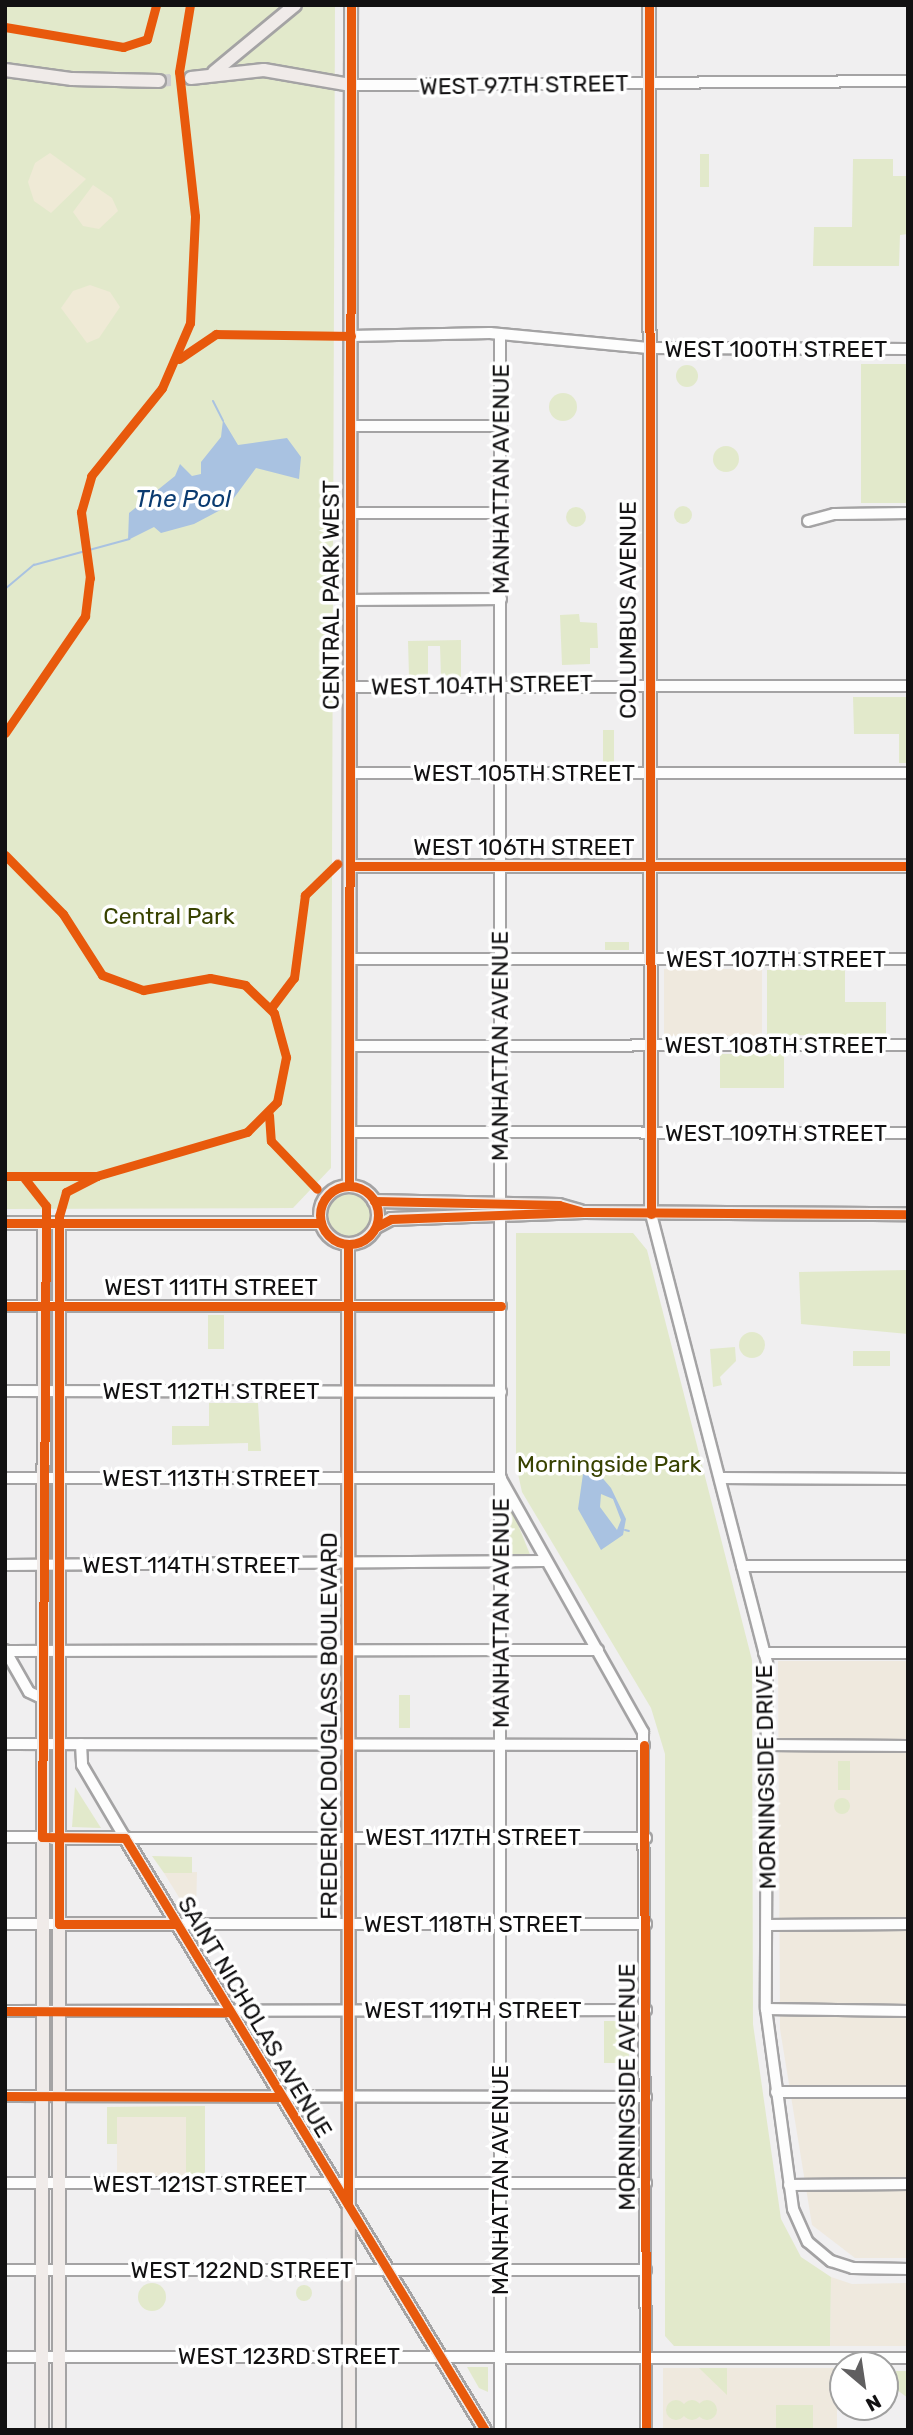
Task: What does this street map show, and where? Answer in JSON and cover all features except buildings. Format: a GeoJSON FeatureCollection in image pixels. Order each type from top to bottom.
{"type":"FeatureCollection","features":[{"type":"Feature","properties":{"kind":"main road"},"geometry":{"type":"LineString","coordinates":[[295,5],[237,60],[194,78],[264,70],[350,85]]}},
{"type":"Feature","properties":{"kind":"main road","name":"CENTRAL PARK WEST"},"geometry":{"type":"LineString","coordinates":[[349,1186],[351,5]]}},
{"type":"Feature","properties":{"kind":"main road","name":"COLUMBUS AVENUE"},"geometry":{"type":"LineString","coordinates":[[649,5],[647,1132],[651,1214]]}},
{"type":"Feature","properties":{"kind":"main road"},"geometry":{"type":"LineString","coordinates":[[5,70],[72,79],[159,81]]}},
{"type":"Feature","properties":{"kind":"main road","name":"WEST 106TH STREET"},"geometry":{"type":"LineString","coordinates":[[351,866],[908,866]]}},
{"type":"Feature","properties":{"kind":"main road"},"geometry":{"type":"LineString","coordinates":[[501,1211],[391,1219],[376,1227],[363,1241],[348,1245],[330,1238],[321,1223],[326,1197],[349,1186],[374,1201],[501,1211],[908,1214]]}},
{"type":"Feature","properties":{"kind":"main road"},"geometry":{"type":"LineString","coordinates":[[374,1201],[376,1227]]}},
{"type":"Feature","properties":{"kind":"main road"},"geometry":{"type":"LineString","coordinates":[[5,1223],[321,1223]]}},
{"type":"Feature","properties":{"kind":"main road"},"geometry":{"type":"LineString","coordinates":[[42,2430],[44,1223]]}},
{"type":"Feature","properties":{"kind":"main road"},"geometry":{"type":"LineString","coordinates":[[59,1223],[59,2430]]}},
{"type":"Feature","properties":{"kind":"main road","name":"FREDERICK DOUGLASS BOULEVARD"},"geometry":{"type":"LineString","coordinates":[[348,1245],[349,2430]]}},
{"type":"Feature","properties":{"kind":"main road","name":"WEST 117TH STREET"},"geometry":{"type":"LineString","coordinates":[[42,1838],[125,1838]]}},
{"type":"Feature","properties":{"kind":"main road","name":"SAINT NICHOLAS AVENUE"},"geometry":{"type":"LineString","coordinates":[[125,1838],[228,2012],[485,2430]]}},
{"type":"Feature","properties":{"kind":"main road","name":"WEST 118TH STREET"},"geometry":{"type":"LineString","coordinates":[[59,1924],[176,1924]]}},
{"type":"Feature","properties":{"kind":"street","name":"WEST 97TH STREET"},"geometry":{"type":"LineString","coordinates":[[350,85],[908,80]]}},
{"type":"Feature","properties":{"kind":"street","name":"WEST 100TH STREET"},"geometry":{"type":"LineString","coordinates":[[351,336],[500,334],[648,348],[908,349]]}},
{"type":"Feature","properties":{"kind":"street","name":"MANHATTAN AVENUE"},"geometry":{"type":"LineString","coordinates":[[500,334],[500,2430]]}},
{"type":"Feature","properties":{"kind":"street"},"geometry":{"type":"LineString","coordinates":[[351,426],[501,426]]}},
{"type":"Feature","properties":{"kind":"street"},"geometry":{"type":"LineString","coordinates":[[351,513],[501,513]]}},
{"type":"Feature","properties":{"kind":"street"},"geometry":{"type":"LineString","coordinates":[[808,522],[834,514],[908,513]]}},
{"type":"Feature","properties":{"kind":"street"},"geometry":{"type":"LineString","coordinates":[[351,600],[500,599]]}},
{"type":"Feature","properties":{"kind":"street","name":"WEST 104TH STREET"},"geometry":{"type":"LineString","coordinates":[[351,687],[501,684],[908,686]]}},
{"type":"Feature","properties":{"kind":"street","name":"WEST 105TH STREET"},"geometry":{"type":"LineString","coordinates":[[351,773],[908,773]]}},
{"type":"Feature","properties":{"kind":"street","name":"WEST 107TH STREET"},"geometry":{"type":"LineString","coordinates":[[351,959],[908,959]]}},
{"type":"Feature","properties":{"kind":"street","name":"WEST 108TH STREET"},"geometry":{"type":"LineString","coordinates":[[350,1046],[908,1045]]}},
{"type":"Feature","properties":{"kind":"street","name":"WEST 109TH STREET"},"geometry":{"type":"LineString","coordinates":[[350,1132],[908,1133]]}},
{"type":"Feature","properties":{"kind":"street","name":"MORNINGSIDE DRIVE"},"geometry":{"type":"LineString","coordinates":[[651,1214],[764,1653],[767,1745],[766,2010],[796,2219],[816,2250],[853,2269],[908,2270]]}},
{"type":"Feature","properties":{"kind":"street","name":"WEST 111TH STREET"},"geometry":{"type":"LineString","coordinates":[[5,1306],[500,1306]]}},
{"type":"Feature","properties":{"kind":"street","name":"WEST 112TH STREET"},"geometry":{"type":"LineString","coordinates":[[5,1391],[501,1392]]}},
{"type":"Feature","properties":{"kind":"street","name":"WEST 113TH STREET"},"geometry":{"type":"LineString","coordinates":[[5,1478],[501,1478]]}},
{"type":"Feature","properties":{"kind":"street","name":"MORNINGSIDE AVENUE"},"geometry":{"type":"LineString","coordinates":[[501,1478],[544,1561],[634,1708],[644,1745],[646,2430]]}},
{"type":"Feature","properties":{"kind":"street"},"geometry":{"type":"LineString","coordinates":[[720,1478],[908,1479]]}},
{"type":"Feature","properties":{"kind":"street","name":"WEST 114TH STREET"},"geometry":{"type":"LineString","coordinates":[[5,1564],[501,1565],[544,1561]]}},
{"type":"Feature","properties":{"kind":"street"},"geometry":{"type":"LineString","coordinates":[[742,1566],[908,1566]]}},
{"type":"Feature","properties":{"kind":"street"},"geometry":{"type":"LineString","coordinates":[[5,1651],[598,1650]]}},
{"type":"Feature","properties":{"kind":"street"},"geometry":{"type":"LineString","coordinates":[[5,1651],[29,1692],[43,1698]]}},
{"type":"Feature","properties":{"kind":"street"},"geometry":{"type":"LineString","coordinates":[[764,1653],[908,1653]]}},
{"type":"Feature","properties":{"kind":"street"},"geometry":{"type":"LineString","coordinates":[[5,1744],[644,1745]]}},
{"type":"Feature","properties":{"kind":"street","name":"SAINT NICHOLAS AVENUE"},"geometry":{"type":"LineString","coordinates":[[81,1744],[82,1765],[125,1838]]}},
{"type":"Feature","properties":{"kind":"street"},"geometry":{"type":"LineString","coordinates":[[767,1745],[908,1746]]}},
{"type":"Feature","properties":{"kind":"street","name":"WEST 117TH STREET"},"geometry":{"type":"LineString","coordinates":[[5,1837],[42,1838]]}},
{"type":"Feature","properties":{"kind":"street","name":"WEST 117TH STREET"},"geometry":{"type":"LineString","coordinates":[[125,1838],[646,1838]]}},
{"type":"Feature","properties":{"kind":"street","name":"WEST 118TH STREET"},"geometry":{"type":"LineString","coordinates":[[5,1924],[59,1924]]}},
{"type":"Feature","properties":{"kind":"street","name":"WEST 118TH STREET"},"geometry":{"type":"LineString","coordinates":[[176,1924],[646,1924]]}},
{"type":"Feature","properties":{"kind":"street"},"geometry":{"type":"LineString","coordinates":[[767,1925],[908,1924]]}},
{"type":"Feature","properties":{"kind":"street","name":"WEST 119TH STREET"},"geometry":{"type":"LineString","coordinates":[[5,2011],[646,2010]]}},
{"type":"Feature","properties":{"kind":"street"},"geometry":{"type":"LineString","coordinates":[[766,2010],[908,2011]]}},
{"type":"Feature","properties":{"kind":"street"},"geometry":{"type":"LineString","coordinates":[[776,2092],[908,2092]]}},
{"type":"Feature","properties":{"kind":"street"},"geometry":{"type":"LineString","coordinates":[[5,2096],[646,2097]]}},
{"type":"Feature","properties":{"kind":"street","name":"WEST 121ST STREET"},"geometry":{"type":"LineString","coordinates":[[5,2183],[646,2183]]}},
{"type":"Feature","properties":{"kind":"street"},"geometry":{"type":"LineString","coordinates":[[789,2185],[908,2184]]}},
{"type":"Feature","properties":{"kind":"street","name":"WEST 122ND STREET"},"geometry":{"type":"LineString","coordinates":[[5,2270],[646,2270]]}},
{"type":"Feature","properties":{"kind":"street","name":"WEST 123RD STREET"},"geometry":{"type":"LineString","coordinates":[[5,2357],[908,2358]]}},
{"type":"Feature","properties":{"kind":"shaded area"},"geometry":{"type":"Polygon","coordinates":[[[664,969],[762,969],[762,1036],[664,1036],[664,969]]]}},
{"type":"Feature","properties":{"kind":"shaded area"},"geometry":{"type":"Polygon","coordinates":[[[778,1661],[908,1661],[908,2258],[855,2258],[812,2225],[780,2029],[778,1661]]]}},
{"type":"Feature","properties":{"kind":"shaded area"},"geometry":{"type":"Polygon","coordinates":[[[197,1872],[196,1912],[188,1912],[164,1873],[197,1872]]]}},
{"type":"Feature","properties":{"kind":"shaded area"},"geometry":{"type":"Polygon","coordinates":[[[205,2106],[205,2176],[117,2176],[117,2144],[107,2144],[107,2107],[205,2106]]]}},
{"type":"Feature","properties":{"kind":"shaded area"},"geometry":{"type":"Polygon","coordinates":[[[831,2277],[852,2284],[908,2283],[908,2346],[830,2346],[831,2277]]]}},
{"type":"Feature","properties":{"kind":"shaded area"},"geometry":{"type":"Polygon","coordinates":[[[663,2368],[829,2368],[829,2421],[837,2421],[837,2430],[663,2430],[663,2368]]]}},
{"type":"Feature","properties":{"kind":"green space","name":"Central Park"},"geometry":{"type":"Polygon","coordinates":[[[5,5],[335,5],[331,1168],[293,1208],[5,1209],[5,5]]]}},
{"type":"Feature","properties":{"kind":"green space"},"geometry":{"type":"Polygon","coordinates":[[[700,154],[709,154],[709,187],[700,187],[700,154]]]}},
{"type":"Feature","properties":{"kind":"green space"},"geometry":{"type":"Polygon","coordinates":[[[853,159],[893,159],[893,176],[908,176],[908,234],[900,235],[899,266],[813,266],[814,227],[852,227],[853,159]]]}},
{"type":"Feature","properties":{"kind":"green space"},"geometry":{"type":"Polygon","coordinates":[[[861,364],[908,364],[908,503],[861,503],[861,364]]]}},
{"type":"Feature","properties":{"kind":"green space"},"geometry":{"type":"Polygon","coordinates":[[[687,365],[695,368],[698,376],[695,384],[687,387],[679,384],[676,376],[679,368],[687,365]]]}},
{"type":"Feature","properties":{"kind":"green space"},"geometry":{"type":"Polygon","coordinates":[[[563,393],[573,397],[577,407],[573,417],[563,421],[553,417],[549,407],[553,397],[563,393]]]}},
{"type":"Feature","properties":{"kind":"green space"},"geometry":{"type":"Polygon","coordinates":[[[726,446],[735,450],[739,459],[735,468],[726,472],[717,468],[713,459],[717,450],[726,446]]]}},
{"type":"Feature","properties":{"kind":"green space"},"geometry":{"type":"Polygon","coordinates":[[[679,506],[687,506],[692,515],[690,522],[679,524],[674,519],[674,511],[679,506]]]}},
{"type":"Feature","properties":{"kind":"green space"},"geometry":{"type":"Polygon","coordinates":[[[576,507],[583,510],[586,517],[583,524],[576,527],[569,524],[566,517],[569,510],[576,507]]]}},
{"type":"Feature","properties":{"kind":"green space"},"geometry":{"type":"Polygon","coordinates":[[[579,614],[580,622],[597,623],[598,648],[590,648],[590,664],[562,665],[560,615],[579,614]]]}},
{"type":"Feature","properties":{"kind":"green space"},"geometry":{"type":"Polygon","coordinates":[[[461,640],[461,677],[441,677],[440,646],[428,646],[428,676],[409,676],[408,641],[461,640]]]}},
{"type":"Feature","properties":{"kind":"green space"},"geometry":{"type":"Polygon","coordinates":[[[853,697],[908,697],[908,763],[899,763],[899,734],[854,734],[853,697]]]}},
{"type":"Feature","properties":{"kind":"green space"},"geometry":{"type":"Polygon","coordinates":[[[603,730],[614,730],[614,763],[603,763],[603,730]]]}},
{"type":"Feature","properties":{"kind":"green space"},"geometry":{"type":"Polygon","coordinates":[[[605,942],[629,942],[629,950],[605,950],[605,942]]]}},
{"type":"Feature","properties":{"kind":"green space"},"geometry":{"type":"Polygon","coordinates":[[[767,970],[845,970],[845,1002],[886,1002],[886,1036],[767,1035],[767,970]]]}},
{"type":"Feature","properties":{"kind":"green space"},"geometry":{"type":"Polygon","coordinates":[[[720,1054],[784,1054],[784,1088],[720,1088],[720,1054]]]}},
{"type":"Feature","properties":{"kind":"green space"},"geometry":{"type":"Polygon","coordinates":[[[350,1193],[366,1200],[373,1216],[366,1232],[350,1239],[334,1232],[327,1216],[334,1200],[350,1193]]]}},
{"type":"Feature","properties":{"kind":"green space","name":"Morningside Park"},"geometry":{"type":"Polygon","coordinates":[[[516,1233],[633,1233],[647,1250],[752,1660],[753,2024],[781,2219],[801,2257],[831,2277],[830,2346],[674,2346],[665,2336],[665,1754],[651,1708],[522,1492],[516,1465],[516,1233]]]}},
{"type":"Feature","properties":{"kind":"green space"},"geometry":{"type":"Polygon","coordinates":[[[908,1270],[908,1334],[801,1324],[799,1272],[908,1270]]]}},
{"type":"Feature","properties":{"kind":"green space"},"geometry":{"type":"Polygon","coordinates":[[[208,1315],[224,1315],[224,1349],[208,1349],[208,1315]]]}},
{"type":"Feature","properties":{"kind":"green space"},"geometry":{"type":"Polygon","coordinates":[[[752,1332],[762,1335],[765,1345],[762,1355],[752,1358],[742,1355],[739,1345],[742,1335],[752,1332]]]}},
{"type":"Feature","properties":{"kind":"green space"},"geometry":{"type":"Polygon","coordinates":[[[735,1347],[736,1361],[720,1377],[722,1385],[713,1387],[710,1349],[735,1347]]]}},
{"type":"Feature","properties":{"kind":"green space"},"geometry":{"type":"Polygon","coordinates":[[[853,1351],[890,1351],[890,1366],[853,1366],[853,1351]]]}},
{"type":"Feature","properties":{"kind":"green space"},"geometry":{"type":"Polygon","coordinates":[[[209,1403],[258,1403],[261,1451],[248,1451],[248,1443],[172,1445],[172,1426],[209,1426],[209,1403]]]}},
{"type":"Feature","properties":{"kind":"green space"},"geometry":{"type":"Polygon","coordinates":[[[509,1502],[531,1557],[508,1557],[509,1502]]]}},
{"type":"Feature","properties":{"kind":"green space"},"geometry":{"type":"Polygon","coordinates":[[[399,1695],[410,1695],[410,1728],[399,1728],[399,1695]]]}},
{"type":"Feature","properties":{"kind":"green space"},"geometry":{"type":"Polygon","coordinates":[[[838,1761],[850,1761],[850,1790],[838,1790],[838,1761]]]}},
{"type":"Feature","properties":{"kind":"green space"},"geometry":{"type":"Polygon","coordinates":[[[75,1787],[101,1828],[72,1827],[75,1787]]]}},
{"type":"Feature","properties":{"kind":"green space"},"geometry":{"type":"Polygon","coordinates":[[[842,1798],[848,1800],[848,1812],[842,1814],[836,1812],[834,1806],[836,1800],[842,1798]]]}},
{"type":"Feature","properties":{"kind":"green space"},"geometry":{"type":"Polygon","coordinates":[[[152,1856],[192,1857],[192,1873],[164,1873],[152,1856]]]}},
{"type":"Feature","properties":{"kind":"green space"},"geometry":{"type":"Polygon","coordinates":[[[604,2021],[629,2021],[629,2063],[604,2063],[604,2021]]]}},
{"type":"Feature","properties":{"kind":"green space"},"geometry":{"type":"Polygon","coordinates":[[[205,2106],[205,2176],[186,2176],[186,2117],[117,2117],[117,2144],[107,2144],[107,2107],[205,2106]]]}},
{"type":"Feature","properties":{"kind":"green space"},"geometry":{"type":"Polygon","coordinates":[[[152,2283],[162,2287],[166,2297],[162,2307],[152,2311],[142,2307],[138,2297],[142,2287],[152,2283]]]}},
{"type":"Feature","properties":{"kind":"green space"},"geometry":{"type":"Polygon","coordinates":[[[301,2285],[307,2285],[312,2293],[310,2299],[301,2301],[296,2296],[296,2290],[301,2285]]]}},
{"type":"Feature","properties":{"kind":"green space"},"geometry":{"type":"Polygon","coordinates":[[[467,2367],[488,2367],[488,2392],[479,2388],[467,2367]]]}},
{"type":"Feature","properties":{"kind":"green space"},"geometry":{"type":"Polygon","coordinates":[[[699,2368],[727,2368],[727,2395],[699,2368]]]}},
{"type":"Feature","properties":{"kind":"green space"},"geometry":{"type":"Polygon","coordinates":[[[899,2371],[908,2371],[908,2398],[899,2391],[899,2371]]]}},
{"type":"Feature","properties":{"kind":"green space"},"geometry":{"type":"Polygon","coordinates":[[[676,2400],[683,2403],[686,2410],[683,2417],[676,2420],[669,2417],[666,2410],[669,2403],[676,2400]]]}},
{"type":"Feature","properties":{"kind":"green space"},"geometry":{"type":"Polygon","coordinates":[[[692,2400],[699,2403],[702,2410],[699,2417],[692,2420],[685,2417],[682,2410],[685,2403],[692,2400]]]}},
{"type":"Feature","properties":{"kind":"green space"},"geometry":{"type":"Polygon","coordinates":[[[707,2400],[714,2403],[717,2410],[714,2417],[707,2420],[700,2417],[697,2410],[700,2403],[707,2400]]]}},
{"type":"Feature","properties":{"kind":"green space"},"geometry":{"type":"Polygon","coordinates":[[[776,2405],[813,2405],[813,2430],[776,2430],[776,2405]]]}},
{"type":"Feature","properties":{"kind":"sand"},"geometry":{"type":"Polygon","coordinates":[[[50,153],[86,179],[51,213],[34,201],[28,182],[35,163],[50,153]]]}},
{"type":"Feature","properties":{"kind":"sand"},"geometry":{"type":"Polygon","coordinates":[[[93,185],[112,198],[118,211],[99,229],[83,226],[73,212],[93,185]]]}},
{"type":"Feature","properties":{"kind":"sand"},"geometry":{"type":"Polygon","coordinates":[[[90,285],[110,292],[120,307],[99,338],[87,343],[61,308],[73,291],[90,285]]]}},
{"type":"Feature","properties":{"kind":"water","name":"The Pool"},"geometry":{"type":"Polygon","coordinates":[[[223,420],[238,445],[287,438],[301,457],[299,479],[256,468],[228,506],[194,524],[161,533],[154,527],[128,540],[129,513],[175,476],[180,464],[192,476],[201,474],[201,462],[221,437],[223,420]]]}},
{"type":"Feature","properties":{"kind":"water"},"geometry":{"type":"Polygon","coordinates":[[[584,1467],[593,1467],[611,1488],[626,1519],[623,1535],[601,1550],[578,1509],[584,1467]],[[601,1494],[600,1507],[617,1530],[621,1520],[613,1499],[601,1494]]]}},
{"type":"Feature","properties":{"kind":"waterway"},"geometry":{"type":"LineString","coordinates":[[213,401],[223,421]]}},
{"type":"Feature","properties":{"kind":"waterway"},"geometry":{"type":"LineString","coordinates":[[5,589],[34,565],[130,539]]}},
{"type":"Feature","properties":{"kind":"waterway"},"geometry":{"type":"LineString","coordinates":[[625,1530],[629,1531]]}},
{"type":"Feature","properties":{"kind":"tunnel"},"geometry":{"type":"LineString","coordinates":[[159,81],[191,78]]}},
{"type":"Feature","properties":{"kind":"cycle path"},"geometry":{"type":"LineString","coordinates":[[5,27],[123,47],[147,39],[156,5]]}},
{"type":"Feature","properties":{"kind":"cycle path"},"geometry":{"type":"LineString","coordinates":[[5,733],[85,616],[90,578],[81,512],[91,476],[162,388],[190,323],[195,216],[179,72],[190,5]]}},
{"type":"Feature","properties":{"kind":"cycle path"},"geometry":{"type":"LineString","coordinates":[[349,1186],[351,5]]}},
{"type":"Feature","properties":{"kind":"cycle path"},"geometry":{"type":"LineString","coordinates":[[649,5],[651,1214]]}},
{"type":"Feature","properties":{"kind":"cycle path"},"geometry":{"type":"LineString","coordinates":[[179,359],[216,334],[351,336]]}},
{"type":"Feature","properties":{"kind":"cycle path"},"geometry":{"type":"LineString","coordinates":[[5,855],[63,914],[102,975],[143,990],[210,978],[245,985],[274,1013],[286,1057],[277,1102],[247,1132],[97,1176],[5,1176]]}},
{"type":"Feature","properties":{"kind":"cycle path"},"geometry":{"type":"LineString","coordinates":[[271,1008],[294,978],[305,895],[337,864]]}},
{"type":"Feature","properties":{"kind":"cycle path"},"geometry":{"type":"LineString","coordinates":[[351,866],[908,866]]}},
{"type":"Feature","properties":{"kind":"cycle path"},"geometry":{"type":"LineString","coordinates":[[269,1115],[271,1141],[317,1189]]}},
{"type":"Feature","properties":{"kind":"cycle path"},"geometry":{"type":"LineString","coordinates":[[97,1176],[66,1192],[59,1216],[59,1924],[176,1924]]}},
{"type":"Feature","properties":{"kind":"cycle path"},"geometry":{"type":"LineString","coordinates":[[25,1179],[46,1206],[42,1837],[125,1838],[485,2430]]}},
{"type":"Feature","properties":{"kind":"cycle path"},"geometry":{"type":"LineString","coordinates":[[343,1186],[355,1186],[370,1194],[378,1209],[378,1215],[378,1221],[370,1236],[355,1244],[343,1244],[328,1236],[320,1221],[320,1209],[328,1194],[343,1186]]}},
{"type":"Feature","properties":{"kind":"cycle path"},"geometry":{"type":"LineString","coordinates":[[374,1201],[559,1205],[580,1211]]}},
{"type":"Feature","properties":{"kind":"cycle path"},"geometry":{"type":"LineString","coordinates":[[376,1227],[391,1219],[584,1212],[908,1214]]}},
{"type":"Feature","properties":{"kind":"cycle path"},"geometry":{"type":"LineString","coordinates":[[5,1223],[321,1223]]}},
{"type":"Feature","properties":{"kind":"cycle path"},"geometry":{"type":"LineString","coordinates":[[348,1245],[348,2204]]}},
{"type":"Feature","properties":{"kind":"cycle path"},"geometry":{"type":"LineString","coordinates":[[5,1306],[501,1306]]}},
{"type":"Feature","properties":{"kind":"cycle path"},"geometry":{"type":"LineString","coordinates":[[644,1745],[646,2430]]}},
{"type":"Feature","properties":{"kind":"cycle path"},"geometry":{"type":"LineString","coordinates":[[5,2011],[228,2012]]}},
{"type":"Feature","properties":{"kind":"cycle path"},"geometry":{"type":"LineString","coordinates":[[5,2096],[281,2097]]}}]}
